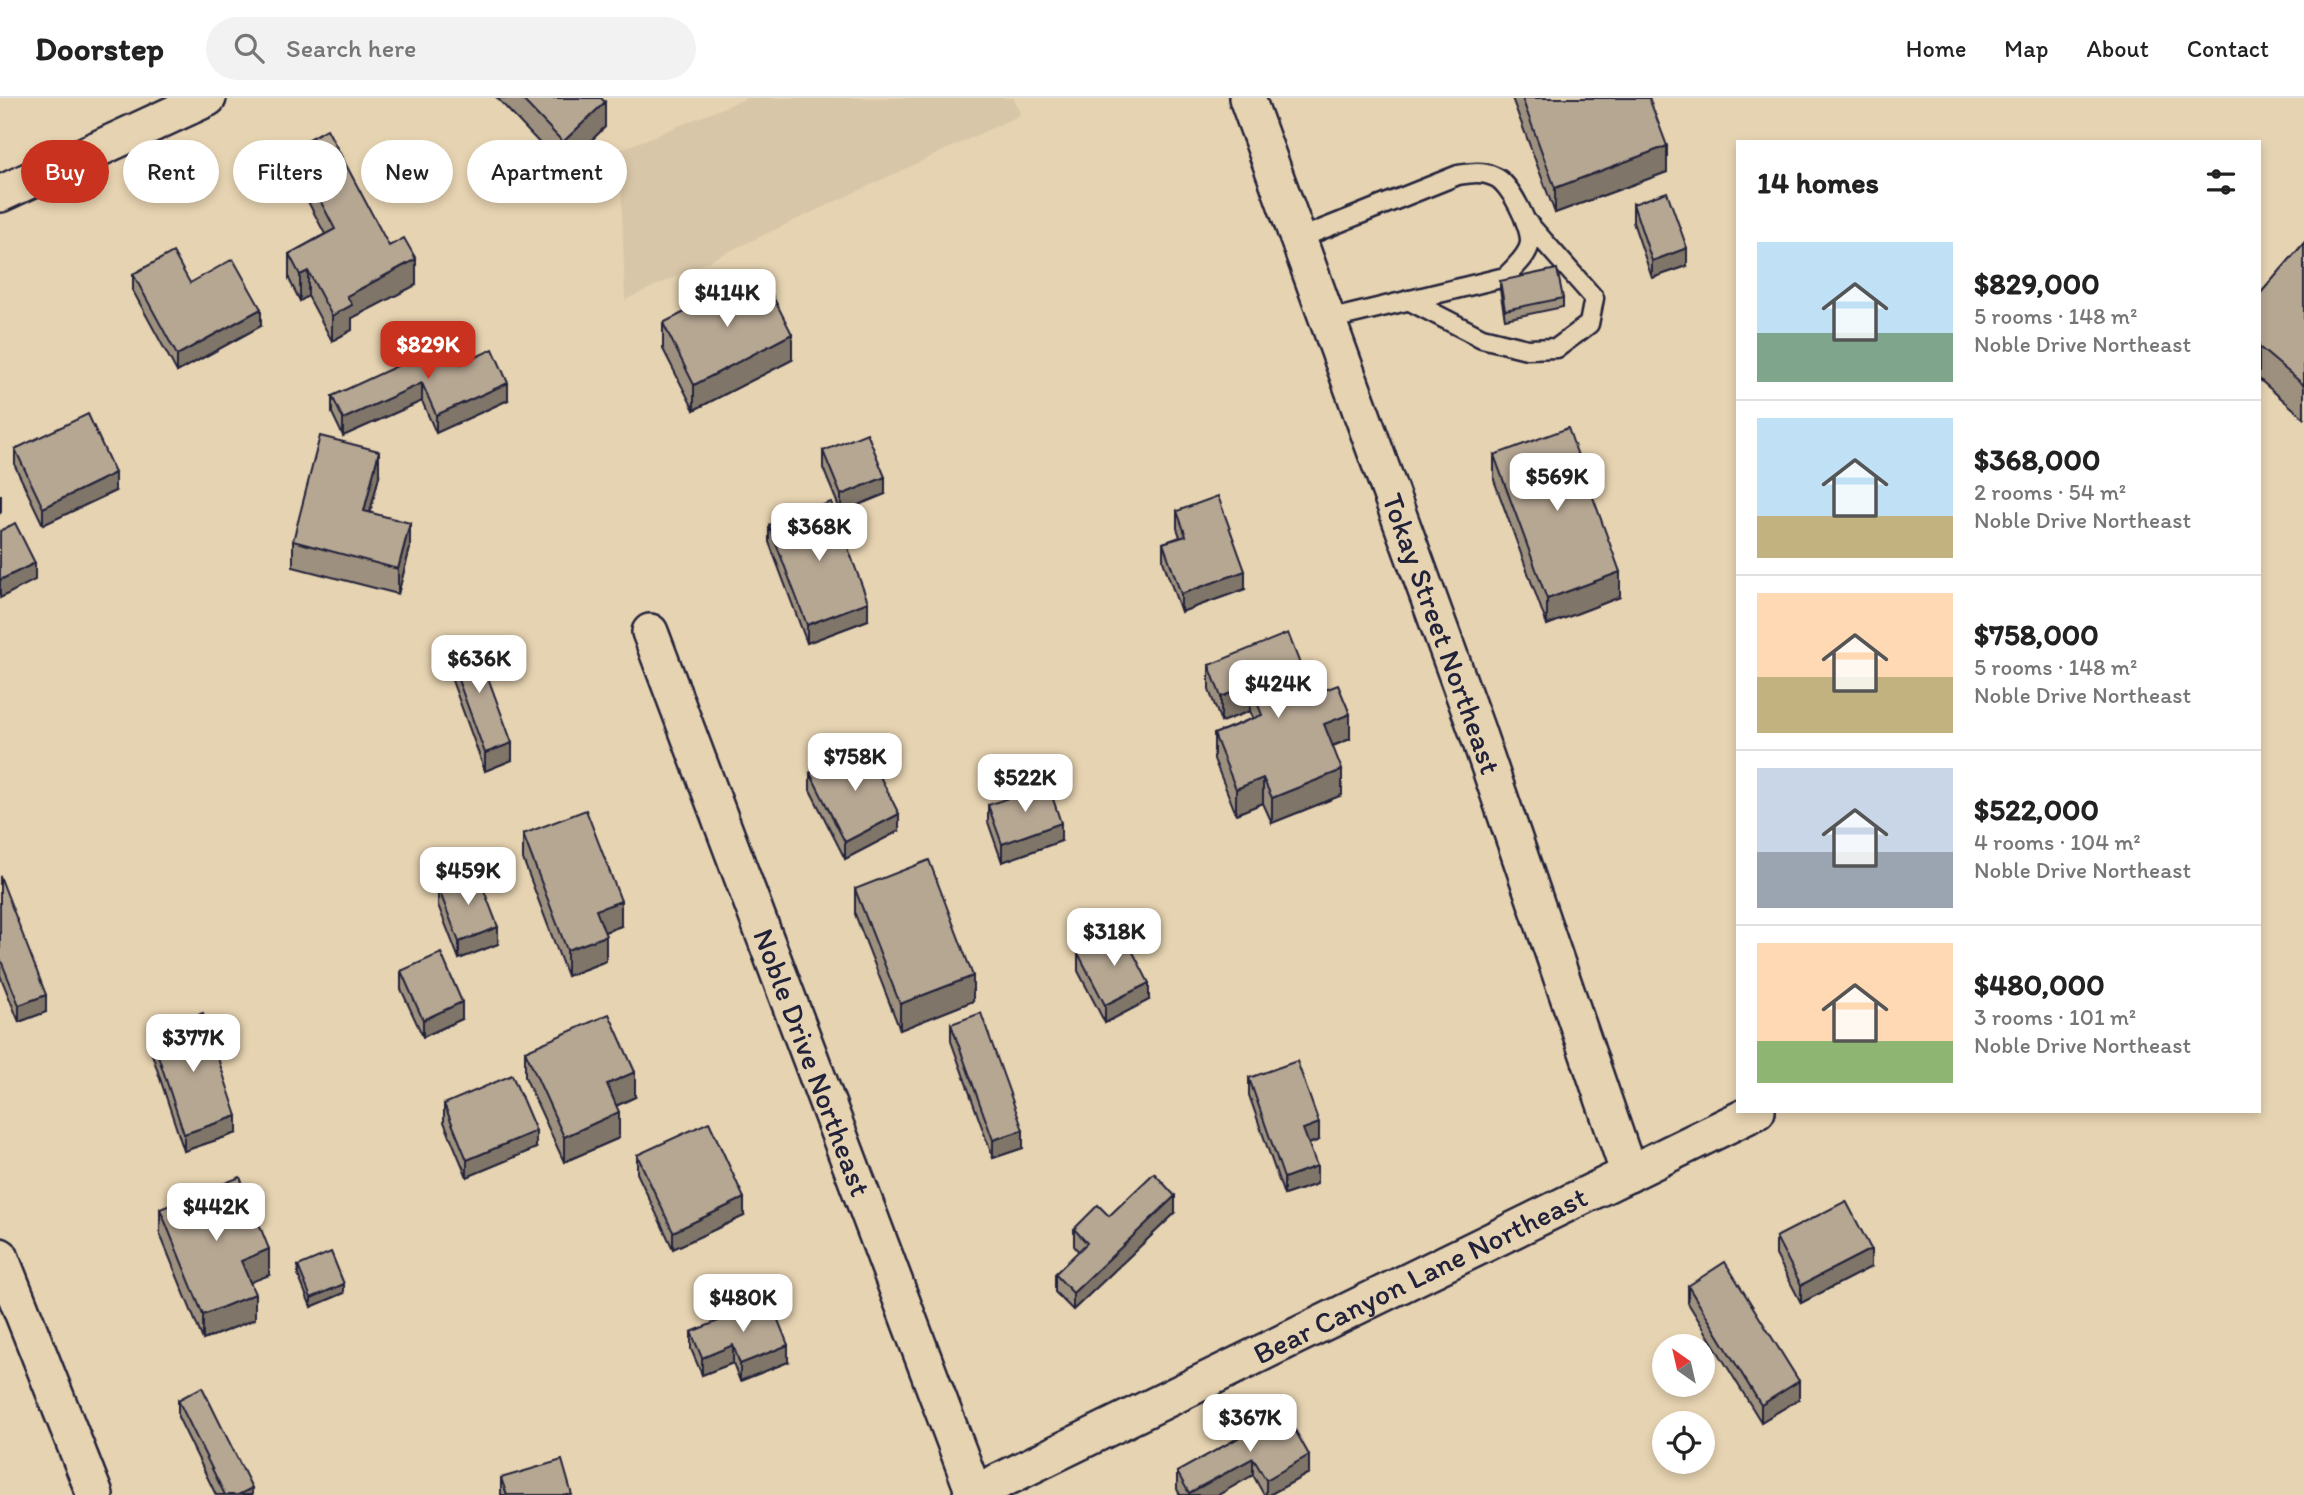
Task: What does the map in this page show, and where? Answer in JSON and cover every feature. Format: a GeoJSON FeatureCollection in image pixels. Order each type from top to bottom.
{"type":"FeatureCollection","features":[{"type":"Feature","properties":{"kind":"street"},"geometry":{"type":"LineString","coordinates":[[0,194],[208,98]]}},
{"type":"Feature","properties":{"kind":"street","name":"Tokay Street Northeast"},"geometry":{"type":"LineString","coordinates":[[1247,98],[1476,728],[1629,1174]]}},
{"type":"Feature","properties":{"kind":"street","name":"Noble Drive Northeast"},"geometry":{"type":"LineString","coordinates":[[650,632],[972,1494]]}},
{"type":"Feature","properties":{"kind":"street","name":"Bear Canyon Lane Northeast"},"geometry":{"type":"LineString","coordinates":[[972,1494],[1753,1113]]}},
{"type":"Feature","properties":{"kind":"street"},"geometry":{"type":"LineString","coordinates":[[0,1256],[95,1495]]}},
{"type":"Feature","properties":{"kind":"lane"},"geometry":{"type":"LineString","coordinates":[[1298,239],[1458,175],[1478,172],[1498,177],[1514,198],[1526,221],[1594,298],[1589,324],[1557,348],[1527,348],[1482,338],[1408,300]]}},
{"type":"Feature","properties":{"kind":"lane"},"geometry":{"type":"LineString","coordinates":[[1328,320],[1506,277],[1523,258],[1531,243],[1526,221]]}},
{"type":"Feature","properties":{"kind":"shaded area"},"geometry":{"type":"Polygon","coordinates":[[[747,98],[1014,98],[1020,115],[625,300],[622,203],[627,203],[627,147],[747,98]]]}},
{"type":"Feature","properties":{"kind":"building"},"geometry":{"type":"Polygon","coordinates":[[[521,98],[601,98],[605,102],[565,140],[561,140],[521,98]]]}},
{"type":"Feature","properties":{"kind":"building"},"geometry":{"type":"Polygon","coordinates":[[[1522,98],[1649,98],[1667,146],[1555,188],[1522,98]]]}},
{"type":"Feature","properties":{"kind":"building"},"geometry":{"type":"Polygon","coordinates":[[[327,129],[333,140],[307,140],[327,129]]]}},
{"type":"Feature","properties":{"kind":"building"},"geometry":{"type":"Polygon","coordinates":[[[347,167],[361,193],[361,203],[366,203],[389,246],[404,238],[416,259],[347,296],[352,305],[332,316],[308,271],[300,275],[289,254],[335,229],[322,203],[347,203],[347,167]]]}},
{"type":"Feature","properties":{"kind":"building"},"geometry":{"type":"Polygon","coordinates":[[[1667,192],[1687,248],[1652,261],[1633,204],[1667,192]]]}},
{"type":"Feature","properties":{"kind":"building"},"geometry":{"type":"Polygon","coordinates":[[[2304,243],[2304,385],[2261,349],[2261,293],[2304,243]]]}},
{"type":"Feature","properties":{"kind":"building"},"geometry":{"type":"Polygon","coordinates":[[[173,252],[190,283],[233,259],[261,309],[177,355],[133,274],[173,252]]]}},
{"type":"Feature","properties":{"kind":"building"},"geometry":{"type":"Polygon","coordinates":[[[1557,269],[1563,298],[1505,310],[1500,281],[1557,269]]]}},
{"type":"Feature","properties":{"kind":"building"},"geometry":{"type":"Polygon","coordinates":[[[761,273],[792,334],[694,385],[663,323],[761,273]]]}},
{"type":"Feature","properties":{"kind":"building"},"geometry":{"type":"Polygon","coordinates":[[[451,341],[461,364],[493,349],[508,383],[436,415],[422,383],[343,419],[332,396],[451,341]]]}},
{"type":"Feature","properties":{"kind":"building"},"geometry":{"type":"Polygon","coordinates":[[[88,414],[115,473],[43,508],[15,449],[88,414]]]}},
{"type":"Feature","properties":{"kind":"building"},"geometry":{"type":"Polygon","coordinates":[[[1568,428],[1620,572],[1547,599],[1494,455],[1568,428]]]}},
{"type":"Feature","properties":{"kind":"building"},"geometry":{"type":"Polygon","coordinates":[[[867,433],[885,477],[841,495],[823,451],[867,433]]]}},
{"type":"Feature","properties":{"kind":"building"},"geometry":{"type":"Polygon","coordinates":[[[320,436],[379,451],[364,511],[410,523],[398,569],[293,541],[320,436]]]}},
{"type":"Feature","properties":{"kind":"building"},"geometry":{"type":"Polygon","coordinates":[[[1218,496],[1245,571],[1181,594],[1163,543],[1186,536],[1177,511],[1218,496]]]}},
{"type":"Feature","properties":{"kind":"building"},"geometry":{"type":"Polygon","coordinates":[[[831,502],[868,602],[807,625],[769,525],[831,502]]]}},
{"type":"Feature","properties":{"kind":"building"},"geometry":{"type":"Polygon","coordinates":[[[15,523],[35,563],[0,580],[0,531],[15,523]]]}},
{"type":"Feature","properties":{"kind":"building"},"geometry":{"type":"Polygon","coordinates":[[[1288,633],[1312,695],[1338,685],[1350,714],[1324,724],[1342,770],[1272,798],[1263,778],[1236,789],[1214,734],[1262,715],[1250,685],[1221,697],[1209,665],[1288,633]]]}},
{"type":"Feature","properties":{"kind":"building"},"geometry":{"type":"Polygon","coordinates":[[[473,637],[512,743],[485,753],[446,647],[473,637]]]}},
{"type":"Feature","properties":{"kind":"building"},"geometry":{"type":"Polygon","coordinates":[[[864,745],[899,814],[845,842],[810,773],[864,745]]]}},
{"type":"Feature","properties":{"kind":"building"},"geometry":{"type":"Polygon","coordinates":[[[1048,784],[1061,823],[1002,844],[988,805],[1048,784]]]}},
{"type":"Feature","properties":{"kind":"building"},"geometry":{"type":"Polygon","coordinates":[[[586,810],[621,901],[596,910],[606,936],[567,950],[523,834],[586,810]]]}},
{"type":"Feature","properties":{"kind":"building"},"geometry":{"type":"Polygon","coordinates":[[[929,860],[973,976],[900,1004],[855,889],[929,860]]]}},
{"type":"Feature","properties":{"kind":"building"},"geometry":{"type":"Polygon","coordinates":[[[477,872],[498,927],[459,942],[438,887],[477,872]]]}},
{"type":"Feature","properties":{"kind":"building"},"geometry":{"type":"Polygon","coordinates":[[[0,876],[46,995],[19,1005],[0,958],[0,876]]]}},
{"type":"Feature","properties":{"kind":"building"},"geometry":{"type":"Polygon","coordinates":[[[1122,931],[1149,983],[1105,1005],[1078,953],[1122,931]]]}},
{"type":"Feature","properties":{"kind":"building"},"geometry":{"type":"Polygon","coordinates":[[[441,953],[462,1002],[423,1020],[401,971],[441,953]]]}},
{"type":"Feature","properties":{"kind":"building"},"geometry":{"type":"Polygon","coordinates":[[[203,1013],[237,1116],[184,1134],[150,1031],[203,1013]]]}},
{"type":"Feature","properties":{"kind":"building"},"geometry":{"type":"Polygon","coordinates":[[[981,1013],[1023,1130],[993,1140],[951,1024],[981,1013]]]}},
{"type":"Feature","properties":{"kind":"building"},"geometry":{"type":"Polygon","coordinates":[[[609,1014],[635,1072],[607,1084],[619,1112],[564,1137],[525,1051],[609,1014]]]}},
{"type":"Feature","properties":{"kind":"building"},"geometry":{"type":"Polygon","coordinates":[[[1297,1061],[1319,1123],[1303,1129],[1317,1166],[1284,1178],[1249,1078],[1297,1061]]]}},
{"type":"Feature","properties":{"kind":"building"},"geometry":{"type":"Polygon","coordinates":[[[512,1075],[536,1131],[467,1160],[444,1104],[512,1075]]]}},
{"type":"Feature","properties":{"kind":"building"},"geometry":{"type":"Polygon","coordinates":[[[709,1122],[744,1198],[673,1232],[637,1155],[709,1122]]]}},
{"type":"Feature","properties":{"kind":"building"},"geometry":{"type":"Polygon","coordinates":[[[1154,1173],[1175,1196],[1073,1293],[1055,1274],[1087,1243],[1074,1229],[1098,1205],[1109,1216],[1154,1173]]]}},
{"type":"Feature","properties":{"kind":"building"},"geometry":{"type":"Polygon","coordinates":[[[240,1177],[269,1249],[241,1261],[255,1294],[203,1315],[160,1209],[240,1177]]]}},
{"type":"Feature","properties":{"kind":"building"},"geometry":{"type":"Polygon","coordinates":[[[1846,1201],[1871,1249],[1801,1285],[1776,1237],[1846,1201]]]}},
{"type":"Feature","properties":{"kind":"building"},"geometry":{"type":"Polygon","coordinates":[[[331,1252],[344,1284],[311,1298],[298,1266],[331,1252]]]}},
{"type":"Feature","properties":{"kind":"building"},"geometry":{"type":"Polygon","coordinates":[[[1725,1262],[1799,1381],[1761,1405],[1688,1286],[1725,1262]]]}},
{"type":"Feature","properties":{"kind":"building"},"geometry":{"type":"Polygon","coordinates":[[[770,1300],[788,1345],[740,1364],[733,1345],[702,1358],[691,1332],[770,1300]]]}},
{"type":"Feature","properties":{"kind":"building"},"geometry":{"type":"Polygon","coordinates":[[[202,1387],[252,1488],[238,1495],[225,1495],[178,1400],[202,1387]]]}},
{"type":"Feature","properties":{"kind":"building"},"geometry":{"type":"Polygon","coordinates":[[[1285,1412],[1309,1455],[1266,1480],[1253,1458],[1189,1493],[1177,1472],[1285,1412]]]}},
{"type":"Feature","properties":{"kind":"building"},"geometry":{"type":"Polygon","coordinates":[[[562,1460],[572,1495],[507,1495],[501,1478],[562,1460]]]}}]}
